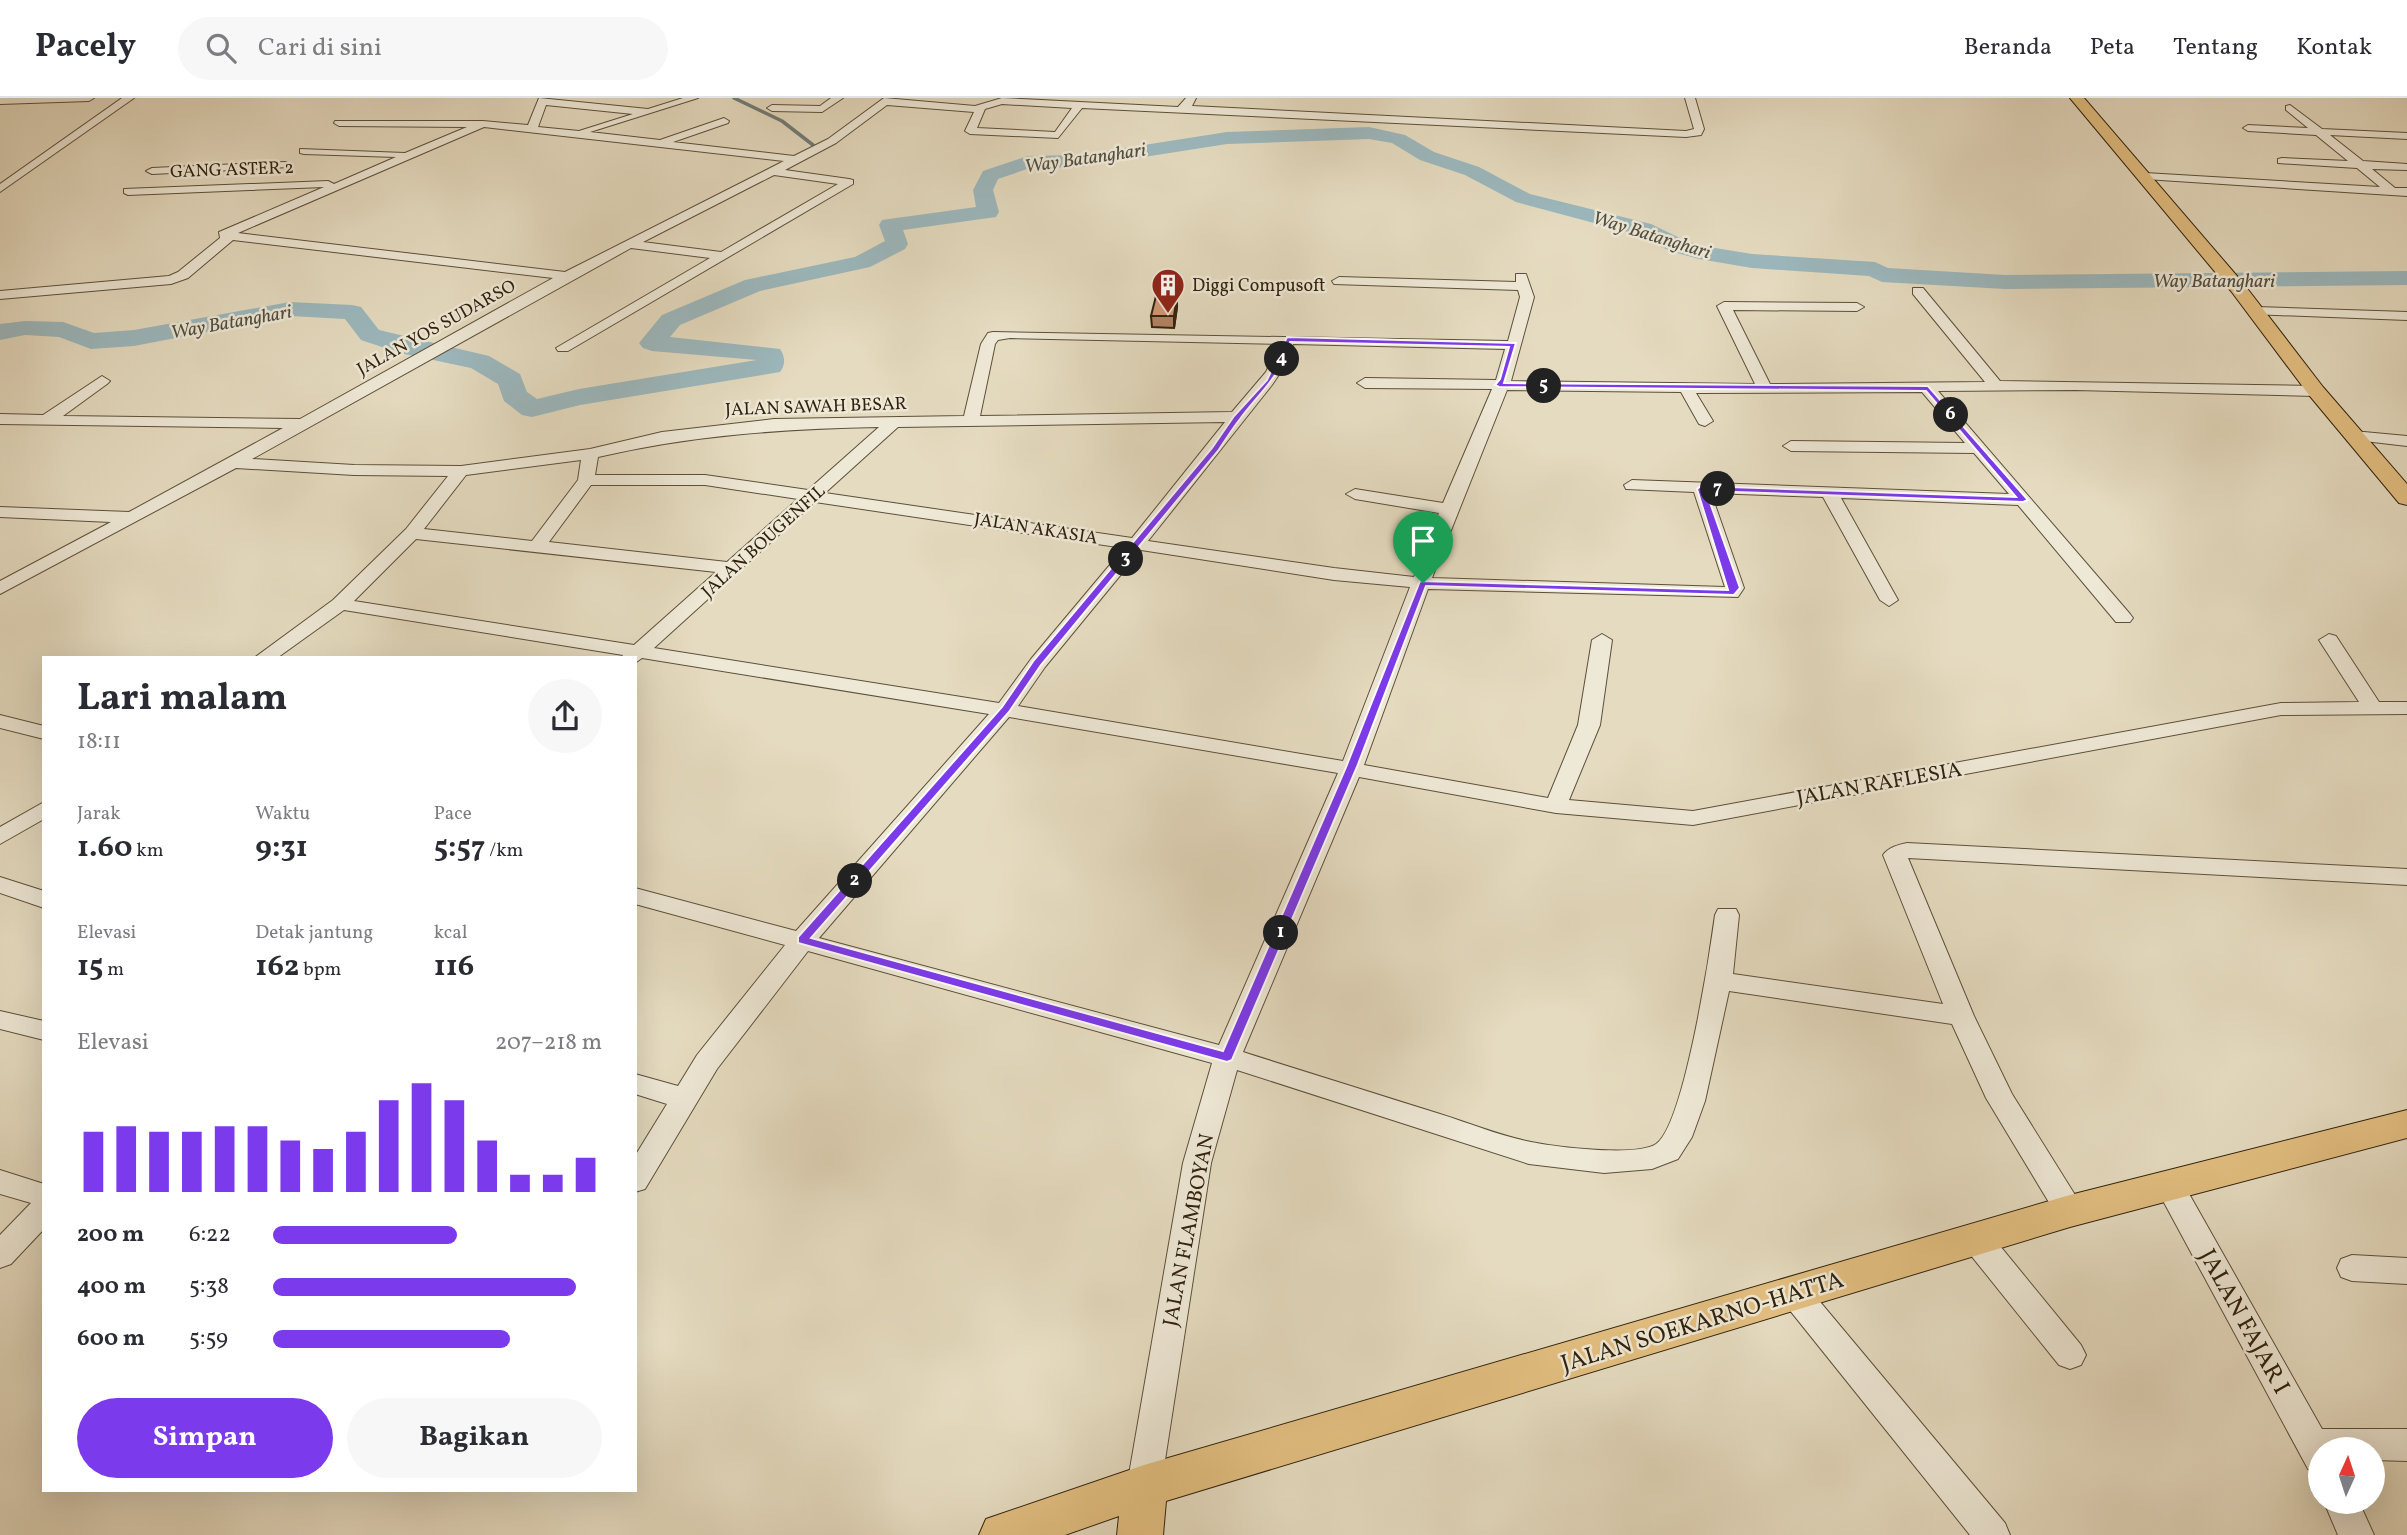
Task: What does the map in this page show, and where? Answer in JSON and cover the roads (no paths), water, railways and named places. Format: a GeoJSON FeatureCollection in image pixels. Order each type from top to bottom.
{"type":"FeatureCollection","features":[{"type":"Feature","properties":{"kind":"main road"},"geometry":{"type":"LineString","coordinates":[[2077,98],[2237,287],[2316,391],[2407,498]]}},
{"type":"Feature","properties":{"kind":"main road","name":"JALAN SOEKARNO-HATTA"},"geometry":{"type":"LineString","coordinates":[[1002,1535],[1144,1486],[2070,1211],[2407,1124]]}},
{"type":"Feature","properties":{"kind":"main road"},"geometry":{"type":"LineString","coordinates":[[1140,1535],[1144,1486]]}},
{"type":"Feature","properties":{"kind":"street"},"geometry":{"type":"LineString","coordinates":[[0,101],[89,98]]}},
{"type":"Feature","properties":{"kind":"street"},"geometry":{"type":"LineString","coordinates":[[0,189],[129,98]]}},
{"type":"Feature","properties":{"kind":"street"},"geometry":{"type":"LineString","coordinates":[[572,134],[693,98]]}},
{"type":"Feature","properties":{"kind":"street"},"geometry":{"type":"LineString","coordinates":[[772,108],[822,109],[838,98]]}},
{"type":"Feature","properties":{"kind":"street"},"geometry":{"type":"LineString","coordinates":[[1185,109],[1191,98]]}},
{"type":"Feature","properties":{"kind":"street"},"geometry":{"type":"LineString","coordinates":[[887,100],[975,108],[1001,101],[1051,101],[1696,134],[1699,129],[1690,98]]}},
{"type":"Feature","properties":{"kind":"street"},"geometry":{"type":"LineString","coordinates":[[532,129],[543,100],[649,112]]}},
{"type":"Feature","properties":{"kind":"street","name":"JALAN YOS SUDARSO"},"geometry":{"type":"LineString","coordinates":[[0,587],[233,463],[568,276],[832,141],[887,100]]}},
{"type":"Feature","properties":{"kind":"street"},"geometry":{"type":"LineString","coordinates":[[975,108],[981,111],[970,131],[1058,135],[1080,104]]}},
{"type":"Feature","properties":{"kind":"street"},"geometry":{"type":"LineString","coordinates":[[2290,108],[2363,164],[2392,191]]}},
{"type":"Feature","properties":{"kind":"street"},"geometry":{"type":"LineString","coordinates":[[658,143],[724,121]]}},
{"type":"Feature","properties":{"kind":"street"},"geometry":{"type":"LineString","coordinates":[[339,123],[483,124],[793,159]]}},
{"type":"Feature","properties":{"kind":"street"},"geometry":{"type":"LineString","coordinates":[[483,124],[223,235],[568,276]]}},
{"type":"Feature","properties":{"kind":"street"},"geometry":{"type":"LineString","coordinates":[[2248,128],[2407,136]]}},
{"type":"Feature","properties":{"kind":"street"},"geometry":{"type":"LineString","coordinates":[[379,154],[409,140]]}},
{"type":"Feature","properties":{"kind":"street"},"geometry":{"type":"LineString","coordinates":[[2315,146],[2367,149]]}},
{"type":"Feature","properties":{"kind":"street"},"geometry":{"type":"LineString","coordinates":[[304,151],[411,155]]}},
{"type":"Feature","properties":{"kind":"street"},"geometry":{"type":"LineString","coordinates":[[2281,161],[2407,167]]}},
{"type":"Feature","properties":{"kind":"street"},"geometry":{"type":"LineString","coordinates":[[152,171],[285,165]]}},
{"type":"Feature","properties":{"kind":"street"},"geometry":{"type":"LineString","coordinates":[[185,188],[205,168]]}},
{"type":"Feature","properties":{"kind":"street"},"geometry":{"type":"LineString","coordinates":[[563,348],[849,182],[771,171]]}},
{"type":"Feature","properties":{"kind":"street"},"geometry":{"type":"LineString","coordinates":[[0,173],[23,172]]}},
{"type":"Feature","properties":{"kind":"street"},"geometry":{"type":"LineString","coordinates":[[2145,176],[2407,192]]}},
{"type":"Feature","properties":{"kind":"street","name":"GANG ASTER 2"},"geometry":{"type":"LineString","coordinates":[[128,191],[266,184],[338,185]]}},
{"type":"Feature","properties":{"kind":"street"},"geometry":{"type":"LineString","coordinates":[[0,295],[171,280],[183,275],[230,236]]}},
{"type":"Feature","properties":{"kind":"street"},"geometry":{"type":"LineString","coordinates":[[628,244],[723,256]]}},
{"type":"Feature","properties":{"kind":"street","name":"JALAN FLAMBOYAN"},"geometry":{"type":"LineString","coordinates":[[1144,1486],[1197,1163],[1227,1057],[1352,767],[1449,509],[1499,385],[1504,379],[1527,297],[1523,282],[1339,281]]}},
{"type":"Feature","properties":{"kind":"street"},"geometry":{"type":"LineString","coordinates":[[131,298],[141,283]]}},
{"type":"Feature","properties":{"kind":"street"},"geometry":{"type":"LineString","coordinates":[[1918,291],[1997,387]]}},
{"type":"Feature","properties":{"kind":"street"},"geometry":{"type":"LineString","coordinates":[[1765,389],[1724,306],[1857,307]]}},
{"type":"Feature","properties":{"kind":"street"},"geometry":{"type":"LineString","coordinates":[[2256,311],[2407,316]]}},
{"type":"Feature","properties":{"kind":"street"},"geometry":{"type":"LineString","coordinates":[[971,421],[988,344],[993,336],[1010,334],[1513,345]]}},
{"type":"Feature","properties":{"kind":"street"},"geometry":{"type":"LineString","coordinates":[[637,1178],[707,1062],[803,940],[1005,709],[1038,663],[1215,449],[1237,417],[1270,381],[1282,361],[1287,340]]}},
{"type":"Feature","properties":{"kind":"street"},"geometry":{"type":"LineString","coordinates":[[46,420],[102,381]]}},
{"type":"Feature","properties":{"kind":"street"},"geometry":{"type":"LineString","coordinates":[[1365,383],[1765,389],[2076,385],[2316,391]]}},
{"type":"Feature","properties":{"kind":"street"},"geometry":{"type":"LineString","coordinates":[[1686,388],[1705,421]]}},
{"type":"Feature","properties":{"kind":"street"},"geometry":{"type":"LineString","coordinates":[[1928,389],[1981,448],[2123,618]]}},
{"type":"Feature","properties":{"kind":"street","name":"JALAN SAWAH BESAR"},"geometry":{"type":"LineString","coordinates":[[233,463],[354,470],[461,471],[590,454],[662,437],[734,427],[1237,417]]}},
{"type":"Feature","properties":{"kind":"street"},"geometry":{"type":"LineString","coordinates":[[0,419],[303,424]]}},
{"type":"Feature","properties":{"kind":"street","name":"JALAN BOUGENFIL"},"geometry":{"type":"LineString","coordinates":[[633,656],[816,495],[894,422]]}},
{"type":"Feature","properties":{"kind":"street"},"geometry":{"type":"LineString","coordinates":[[2353,436],[2407,441]]}},
{"type":"Feature","properties":{"kind":"street"},"geometry":{"type":"LineString","coordinates":[[1791,446],[1981,448]]}},
{"type":"Feature","properties":{"kind":"street"},"geometry":{"type":"LineString","coordinates":[[536,547],[586,480],[590,454]]}},
{"type":"Feature","properties":{"kind":"street"},"geometry":{"type":"LineString","coordinates":[[267,656],[340,604],[412,533],[461,471]]}},
{"type":"Feature","properties":{"kind":"street"},"geometry":{"type":"LineString","coordinates":[[586,480],[705,480],[816,495]]}},
{"type":"Feature","properties":{"kind":"street"},"geometry":{"type":"LineString","coordinates":[[1632,485],[2023,500]]}},
{"type":"Feature","properties":{"kind":"street","name":"JALAN AKASIA"},"geometry":{"type":"LineString","coordinates":[[816,495],[1334,574],[1423,583],[1731,593],[1735,588],[1701,489]]}},
{"type":"Feature","properties":{"kind":"street"},"geometry":{"type":"LineString","coordinates":[[1355,494],[1449,509]]}},
{"type":"Feature","properties":{"kind":"street"},"geometry":{"type":"LineString","coordinates":[[1830,494],[1889,600]]}},
{"type":"Feature","properties":{"kind":"street"},"geometry":{"type":"LineString","coordinates":[[0,512],[128,517]]}},
{"type":"Feature","properties":{"kind":"street"},"geometry":{"type":"LineString","coordinates":[[412,533],[658,557],[734,568]]}},
{"type":"Feature","properties":{"kind":"street","name":"JALAN RAFLESIA"},"geometry":{"type":"LineString","coordinates":[[340,604],[633,656]]}},
{"type":"Feature","properties":{"kind":"street"},"geometry":{"type":"LineString","coordinates":[[1556,806],[1589,725],[1602,640]]}},
{"type":"Feature","properties":{"kind":"street"},"geometry":{"type":"LineString","coordinates":[[2329,640],[2373,708]]}},
{"type":"Feature","properties":{"kind":"street","name":"JALAN RAFLESIA"},"geometry":{"type":"LineString","coordinates":[[637,657],[1005,709],[1352,767],[1556,806],[1693,818],[2281,709],[2373,708],[2404,712]]}},
{"type":"Feature","properties":{"kind":"street"},"geometry":{"type":"LineString","coordinates":[[0,721],[42,732]]}},
{"type":"Feature","properties":{"kind":"street"},"geometry":{"type":"LineString","coordinates":[[0,837],[42,810]]}},
{"type":"Feature","properties":{"kind":"street"},"geometry":{"type":"LineString","coordinates":[[2070,1211],[2000,1098],[1961,1016],[1895,855],[1899,852],[2407,877]]}},
{"type":"Feature","properties":{"kind":"street"},"geometry":{"type":"LineString","coordinates":[[0,885],[42,899]]}},
{"type":"Feature","properties":{"kind":"street"},"geometry":{"type":"LineString","coordinates":[[637,897],[1227,1057],[1529,1153],[1604,1162],[1652,1158],[1668,1151],[1678,1137],[1691,1101],[1719,981],[1727,915]]}},
{"type":"Feature","properties":{"kind":"street"},"geometry":{"type":"LineString","coordinates":[[1719,981],[1961,1016]]}},
{"type":"Feature","properties":{"kind":"street"},"geometry":{"type":"LineString","coordinates":[[0,1020],[42,1030]]}},
{"type":"Feature","properties":{"kind":"street"},"geometry":{"type":"LineString","coordinates":[[637,1085],[687,1099]]}},
{"type":"Feature","properties":{"kind":"street"},"geometry":{"type":"LineString","coordinates":[[0,1182],[42,1195]]}},
{"type":"Feature","properties":{"kind":"street","name":"JALAN FAJAR I"},"geometry":{"type":"LineString","coordinates":[[2169,1184],[2309,1437]]}},
{"type":"Feature","properties":{"kind":"street"},"geometry":{"type":"LineString","coordinates":[[0,1255],[42,1211]]}},
{"type":"Feature","properties":{"kind":"street"},"geometry":{"type":"LineString","coordinates":[[1976,1239],[2070,1355]]}},
{"type":"Feature","properties":{"kind":"street"},"geometry":{"type":"LineString","coordinates":[[2353,1268],[2407,1271]]}},
{"type":"Feature","properties":{"kind":"street"},"geometry":{"type":"LineString","coordinates":[[1795,1294],[1992,1535]]}},
{"type":"Feature","properties":{"kind":"street"},"geometry":{"type":"LineString","coordinates":[[2385,1446],[2407,1445]]}},
{"type":"Feature","properties":{"kind":"street"},"geometry":{"type":"LineString","coordinates":[[2346,1514],[2356,1535]]}},
{"type":"Feature","properties":{"kind":"waterway"},"geometry":{"type":"LineString","coordinates":[[734,98],[782,121],[813,145]]}},
{"type":"Feature","properties":{"kind":"waterway","name":"Way Batanghari"},"geometry":{"type":"LineString","coordinates":[[0,332],[25,328],[63,330],[91,341],[134,338],[290,309],[352,312],[370,335],[400,345],[480,362],[511,380],[514,395],[532,409],[579,397],[771,366],[771,354],[652,343],[671,320],[753,285],[862,262],[897,244],[890,225],[988,212],[983,190],[990,175],[1028,162],[1080,161],[1227,138],[1369,133],[1398,139],[1427,156],[1472,171],[1523,198],[1643,229],[1678,246],[1707,254],[1752,261],[1875,269],[1882,275],[2005,282],[2407,278]]}},
{"type":"Feature","properties":{"kind":"place","name":"Diggi Compusoft"},"geometry":{"type":"Point","coordinates":[1168,315]}}]}
